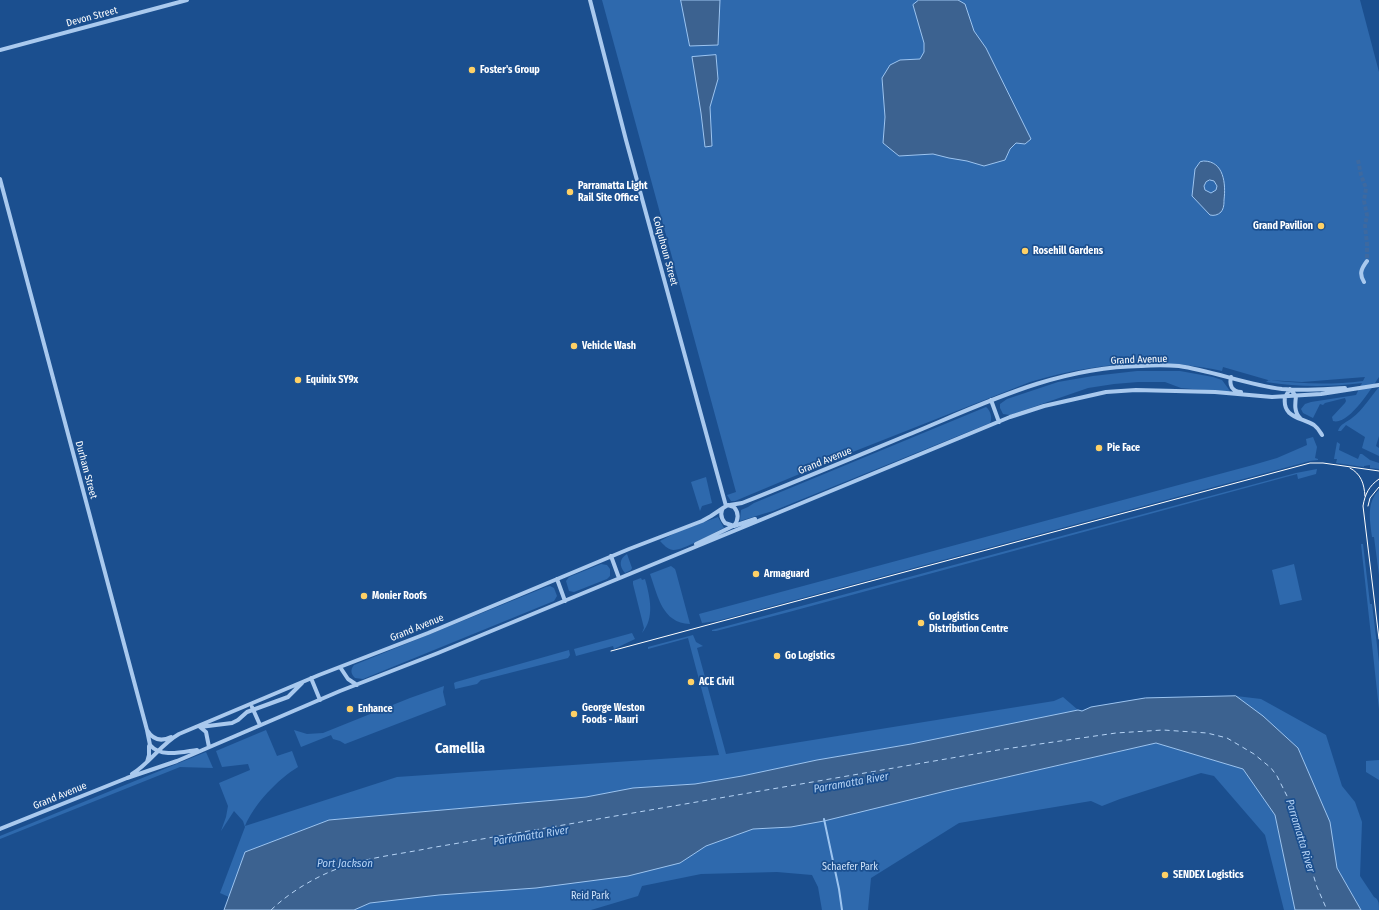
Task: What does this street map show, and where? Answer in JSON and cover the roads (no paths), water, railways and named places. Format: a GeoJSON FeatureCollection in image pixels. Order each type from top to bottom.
{"type":"FeatureCollection","features":[{"type":"Feature","properties":{"kind":"street","name":"Devon Street"},"geometry":{"type":"LineString","coordinates":[[0,50],[187,0]]}},
{"type":"Feature","properties":{"kind":"street","name":"Colquhoun Street"},"geometry":{"type":"LineString","coordinates":[[590,0],[626,140],[726,506]]}},
{"type":"Feature","properties":{"kind":"street","name":"Durham Street"},"geometry":{"type":"LineString","coordinates":[[0,179],[147,730],[149,755],[146,764]]}},
{"type":"Feature","properties":{"kind":"street"},"geometry":{"type":"LineString","coordinates":[[1364,282],[1361,276],[1362,268],[1367,261]]}},
{"type":"Feature","properties":{"kind":"street","name":"Grand Avenue"},"geometry":{"type":"LineString","coordinates":[[127,778],[146,764],[171,739],[179,734],[311,678],[428,633],[611,556],[702,521],[726,506],[742,503],[991,400],[1034,384],[1068,375],[1132,366],[1179,366],[1280,388],[1359,388]]}},
{"type":"Feature","properties":{"kind":"street"},"geometry":{"type":"LineString","coordinates":[[1231,378],[1230,387],[1235,391],[1265,397]]}},
{"type":"Feature","properties":{"kind":"street","name":"Grand Avenue"},"geometry":{"type":"LineString","coordinates":[[0,829],[127,778],[175,762],[357,684],[620,578],[999,422],[1044,406],[1106,392],[1162,390],[1285,397],[1332,393],[1379,385]]}},
{"type":"Feature","properties":{"kind":"street"},"geometry":{"type":"LineString","coordinates":[[1302,420],[1298,416],[1296,410],[1296,396],[1290,389],[1285,397],[1284,403],[1287,410],[1292,416],[1313,425],[1322,435]]}},
{"type":"Feature","properties":{"kind":"street"},"geometry":{"type":"LineString","coordinates":[[991,400],[999,422]]}},
{"type":"Feature","properties":{"kind":"street"},"geometry":{"type":"LineString","coordinates":[[726,506],[734,507],[737,512],[737,520],[734,526],[728,525],[724,522],[721,514],[726,506]]}},
{"type":"Feature","properties":{"kind":"street","name":"Grand Avenue"},"geometry":{"type":"LineString","coordinates":[[681,553],[734,526],[778,512]]}},
{"type":"Feature","properties":{"kind":"street"},"geometry":{"type":"LineString","coordinates":[[611,556],[620,578]]}},
{"type":"Feature","properties":{"kind":"street"},"geometry":{"type":"LineString","coordinates":[[557,579],[565,600]]}},
{"type":"Feature","properties":{"kind":"street"},"geometry":{"type":"LineString","coordinates":[[340,667],[348,679],[357,684]]}},
{"type":"Feature","properties":{"kind":"street"},"geometry":{"type":"LineString","coordinates":[[311,678],[320,700]]}},
{"type":"Feature","properties":{"kind":"street"},"geometry":{"type":"LineString","coordinates":[[196,728],[232,723],[253,709],[288,697],[304,681]]}},
{"type":"Feature","properties":{"kind":"street"},"geometry":{"type":"LineString","coordinates":[[251,704],[260,725]]}},
{"type":"Feature","properties":{"kind":"street"},"geometry":{"type":"LineString","coordinates":[[196,728],[203,729],[206,732],[209,747]]}},
{"type":"Feature","properties":{"kind":"street"},"geometry":{"type":"LineString","coordinates":[[147,730],[153,737],[161,740],[179,734]]}},
{"type":"Feature","properties":{"kind":"street"},"geometry":{"type":"LineString","coordinates":[[148,740],[151,747],[159,751],[176,753],[204,749]]}},
{"type":"Feature","properties":{"kind":"water"},"geometry":{"type":"Polygon","coordinates":[[[681,0],[720,0],[718,45],[690,46],[681,0]]]}},
{"type":"Feature","properties":{"kind":"water"},"geometry":{"type":"Polygon","coordinates":[[[919,0],[958,0],[965,4],[974,31],[986,48],[1031,139],[1025,144],[1016,143],[1010,149],[1005,160],[984,166],[933,154],[899,156],[883,143],[885,117],[882,78],[890,65],[900,60],[920,59],[924,52],[924,43],[913,5],[919,0]]]}},
{"type":"Feature","properties":{"kind":"water"},"geometry":{"type":"Polygon","coordinates":[[[716,55],[718,79],[710,107],[712,146],[705,147],[692,57],[716,55]]]}},
{"type":"Feature","properties":{"kind":"water"},"geometry":{"type":"Polygon","coordinates":[[[1200,162],[1211,162],[1220,169],[1222,174],[1225,187],[1224,206],[1221,212],[1216,215],[1210,215],[1192,196],[1195,169],[1200,162]],[[1210,180],[1206,182],[1204,186],[1205,190],[1211,193],[1216,190],[1217,186],[1214,181],[1210,180]]]}},
{"type":"Feature","properties":{"kind":"water","name":"Port Jackson"},"geometry":{"type":"Polygon","coordinates":[[[1236,696],[1263,716],[1298,748],[1330,822],[1337,868],[1361,910],[1295,910],[1275,815],[1243,769],[1156,743],[946,791],[824,821],[791,827],[753,829],[706,846],[680,863],[628,876],[536,888],[439,895],[370,903],[354,910],[224,910],[245,852],[329,820],[556,800],[586,797],[633,788],[695,784],[742,776],[817,760],[911,744],[1078,710],[1082,711],[1091,707],[1145,698],[1236,696]]]}},
{"type":"Feature","properties":{"kind":"waterway"},"geometry":{"type":"LineString","coordinates":[[824,819],[842,910]]}},
{"type":"Feature","properties":{"kind":"tunnel"},"geometry":{"type":"LineString","coordinates":[[1358,160],[1361,175],[1366,188],[1364,201],[1367,215],[1365,226],[1367,261]]}},
{"type":"Feature","properties":{"kind":"tram line"},"geometry":{"type":"LineString","coordinates":[[611,651],[1310,463],[1323,463],[1379,471]]}},
{"type":"Feature","properties":{"kind":"tram line"},"geometry":{"type":"LineString","coordinates":[[1350,468],[1354,470],[1361,479],[1365,496]]}},
{"type":"Feature","properties":{"kind":"tram line"},"geometry":{"type":"LineString","coordinates":[[1379,479],[1368,491],[1363,506],[1379,639]]}},
{"type":"Feature","properties":{"kind":"tram line"},"geometry":{"type":"LineString","coordinates":[[1368,506],[1370,498],[1379,487]]}},
{"type":"Feature","properties":{"kind":"place","name":"Foster's Group"},"geometry":{"type":"Point","coordinates":[472,70]}},
{"type":"Feature","properties":{"kind":"place","name":"Parramatta Light Rail Site Office"},"geometry":{"type":"Point","coordinates":[570,192]}},
{"type":"Feature","properties":{"kind":"place","name":"Grand Pavilion"},"geometry":{"type":"Point","coordinates":[1321,226]}},
{"type":"Feature","properties":{"kind":"place","name":"Rosehill Gardens"},"geometry":{"type":"Point","coordinates":[1025,251]}},
{"type":"Feature","properties":{"kind":"place","name":"Vehicle Wash"},"geometry":{"type":"Point","coordinates":[574,346]}},
{"type":"Feature","properties":{"kind":"place","name":"Equinix SY9x"},"geometry":{"type":"Point","coordinates":[298,380]}},
{"type":"Feature","properties":{"kind":"place","name":"Pie Face"},"geometry":{"type":"Point","coordinates":[1099,448]}},
{"type":"Feature","properties":{"kind":"place","name":"Armaguard"},"geometry":{"type":"Point","coordinates":[756,574]}},
{"type":"Feature","properties":{"kind":"place","name":"Monier Roofs"},"geometry":{"type":"Point","coordinates":[364,596]}},
{"type":"Feature","properties":{"kind":"place","name":"Go Logistics Distribution Centre"},"geometry":{"type":"Point","coordinates":[921,623]}},
{"type":"Feature","properties":{"kind":"place","name":"Go Logistics"},"geometry":{"type":"Point","coordinates":[777,656]}},
{"type":"Feature","properties":{"kind":"place","name":"ACE Civil"},"geometry":{"type":"Point","coordinates":[691,682]}},
{"type":"Feature","properties":{"kind":"place","name":"Enhance"},"geometry":{"type":"Point","coordinates":[350,709]}},
{"type":"Feature","properties":{"kind":"place","name":"George Weston Foods - Mauri"},"geometry":{"type":"Point","coordinates":[574,714]}},
{"type":"Feature","properties":{"kind":"place","name":"SENDEX Logistics"},"geometry":{"type":"Point","coordinates":[1165,875]}},
{"type":"Feature","properties":{"kind":"district","name":"Camellia"},"geometry":{"type":"Point","coordinates":[460,749]}},
{"type":"Feature","properties":{"kind":"water label","name":"Parramatta River"},"geometry":{"type":"Point","coordinates":[851,783]}},
{"type":"Feature","properties":{"kind":"water label","name":"Parramatta River"},"geometry":{"type":"Point","coordinates":[531,836]}},
{"type":"Feature","properties":{"kind":"water label","name":"Parramatta River"},"geometry":{"type":"Point","coordinates":[1300,836]}},
{"type":"Feature","properties":{"kind":"park label","name":"Schaefer Park"},"geometry":{"type":"Point","coordinates":[850,867]}},
{"type":"Feature","properties":{"kind":"park label","name":"Reid Park"},"geometry":{"type":"Point","coordinates":[590,896]}}]}
